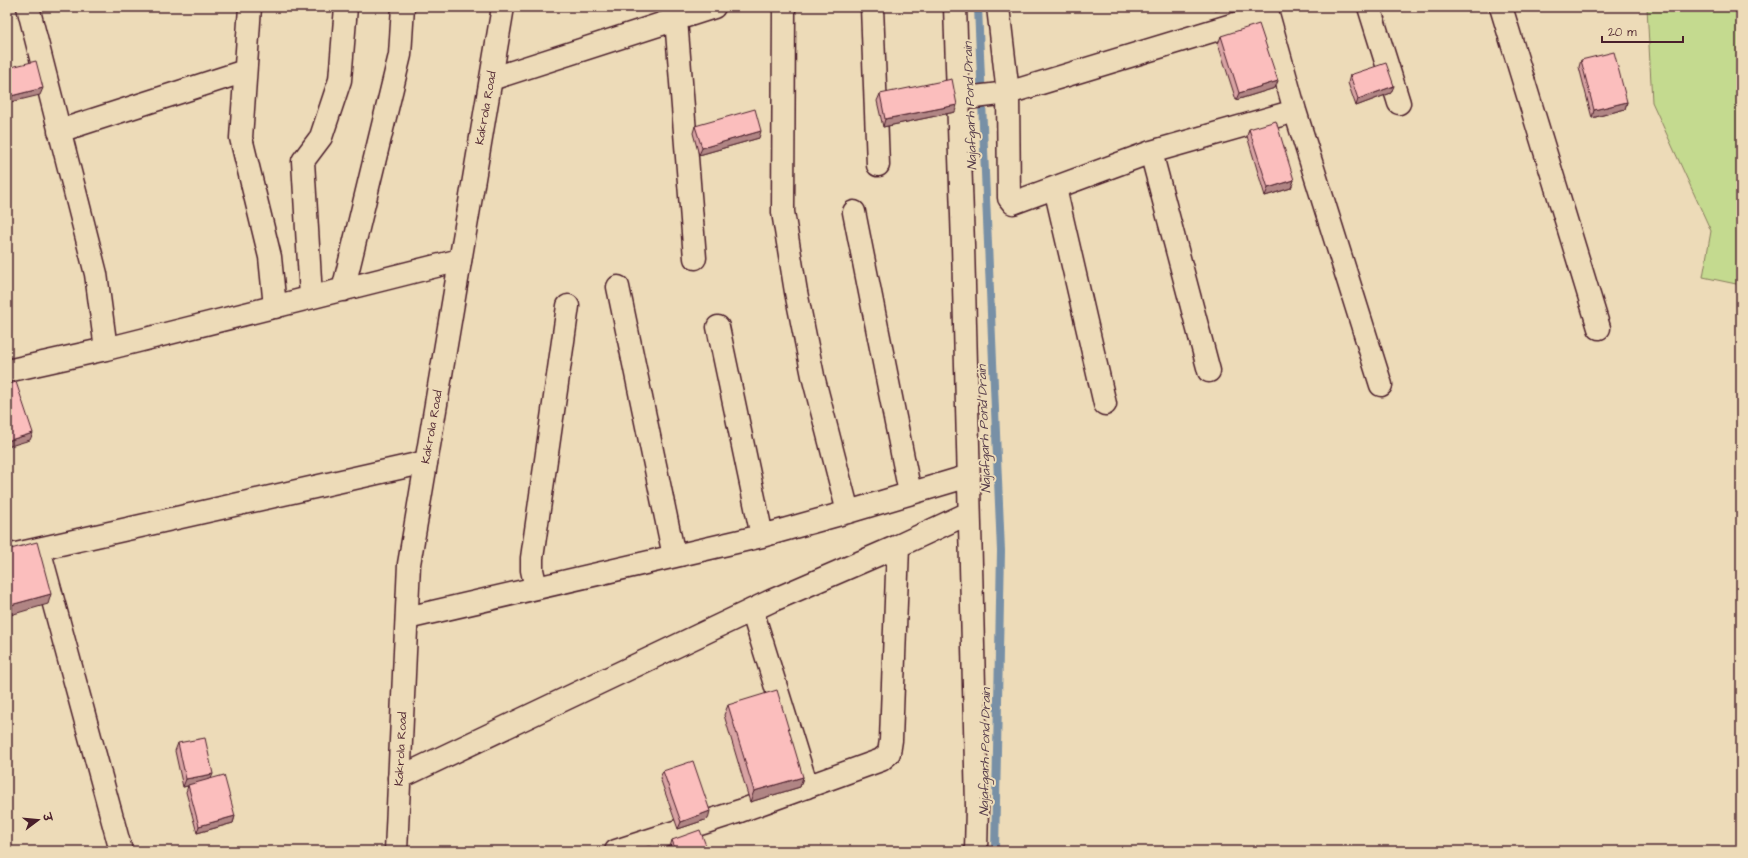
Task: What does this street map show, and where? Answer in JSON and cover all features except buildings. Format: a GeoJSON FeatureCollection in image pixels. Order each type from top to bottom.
{"type":"FeatureCollection","features":[{"type":"Feature","properties":{"kind":"street"},"geometry":{"type":"LineString","coordinates":[[28,7],[96,274],[106,349]]}},
{"type":"Feature","properties":{"kind":"street"},"geometry":{"type":"LineString","coordinates":[[250,7],[241,138],[270,256],[275,307]]}},
{"type":"Feature","properties":{"kind":"street"},"geometry":{"type":"LineString","coordinates":[[311,297],[303,161],[321,137],[340,80],[346,7]]}},
{"type":"Feature","properties":{"kind":"street"},"geometry":{"type":"LineString","coordinates":[[343,290],[400,56],[403,7]]}},
{"type":"Feature","properties":{"kind":"street","name":"Kakrola Road"},"geometry":{"type":"LineString","coordinates":[[396,851],[409,564],[503,7]]}},
{"type":"Feature","properties":{"kind":"street"},"geometry":{"type":"LineString","coordinates":[[491,79],[714,7]]}},
{"type":"Feature","properties":{"kind":"street"},"geometry":{"type":"LineString","coordinates":[[784,7],[783,212],[796,292],[813,376],[848,512]]}},
{"type":"Feature","properties":{"kind":"street"},"geometry":{"type":"LineString","coordinates":[[872,7],[878,165]]}},
{"type":"Feature","properties":{"kind":"street"},"geometry":{"type":"LineString","coordinates":[[955,7],[983,96],[1012,202],[1016,202],[1151,152],[1295,111]]}},
{"type":"Feature","properties":{"kind":"street"},"geometry":{"type":"LineString","coordinates":[[976,851],[977,806],[969,476],[983,96],[998,7]]}},
{"type":"Feature","properties":{"kind":"street"},"geometry":{"type":"LineString","coordinates":[[1369,7],[1399,103]]}},
{"type":"Feature","properties":{"kind":"street"},"geometry":{"type":"LineString","coordinates":[[1501,7],[1599,328]]}},
{"type":"Feature","properties":{"kind":"street"},"geometry":{"type":"LineString","coordinates":[[983,96],[1267,10],[1295,111],[1381,385]]}},
{"type":"Feature","properties":{"kind":"street"},"geometry":{"type":"LineString","coordinates":[[676,19],[695,258]]}},
{"type":"Feature","properties":{"kind":"street"},"geometry":{"type":"LineString","coordinates":[[59,131],[245,71]]}},
{"type":"Feature","properties":{"kind":"street"},"geometry":{"type":"LineString","coordinates":[[1151,152],[1209,371]]}},
{"type":"Feature","properties":{"kind":"street"},"geometry":{"type":"LineString","coordinates":[[1054,188],[1105,404]]}},
{"type":"Feature","properties":{"kind":"street"},"geometry":{"type":"LineString","coordinates":[[854,212],[910,492]]}},
{"type":"Feature","properties":{"kind":"street"},"geometry":{"type":"LineString","coordinates":[[7,371],[106,349],[460,260]]}},
{"type":"Feature","properties":{"kind":"street"},"geometry":{"type":"LineString","coordinates":[[618,286],[674,556]]}},
{"type":"Feature","properties":{"kind":"street"},"geometry":{"type":"LineString","coordinates":[[536,588],[532,570],[532,558],[568,306]]}},
{"type":"Feature","properties":{"kind":"street"},"geometry":{"type":"LineString","coordinates":[[718,327],[762,536]]}},
{"type":"Feature","properties":{"kind":"street"},"geometry":{"type":"LineString","coordinates":[[7,556],[426,462]]}},
{"type":"Feature","properties":{"kind":"street"},"geometry":{"type":"LineString","coordinates":[[407,618],[762,536],[969,476]]}},
{"type":"Feature","properties":{"kind":"street"},"geometry":{"type":"LineString","coordinates":[[399,778],[752,610],[969,513]]}},
{"type":"Feature","properties":{"kind":"street"},"geometry":{"type":"LineString","coordinates":[[616,851],[807,787],[881,760],[889,753],[891,740],[898,546]]}},
{"type":"Feature","properties":{"kind":"street"},"geometry":{"type":"LineString","coordinates":[[39,549],[121,851]]}},
{"type":"Feature","properties":{"kind":"street"},"geometry":{"type":"LineString","coordinates":[[752,610],[807,787]]}},
{"type":"Feature","properties":{"kind":"green space"},"geometry":{"type":"Polygon","coordinates":[[[1647,7],[1741,7],[1741,285],[1703,277],[1711,231],[1652,102],[1647,7]]]}},
{"type":"Feature","properties":{"kind":"waterway","name":"Najafgarh Pond Drain"},"geometry":{"type":"LineString","coordinates":[[978,7],[1001,551],[995,851]]}}]}
